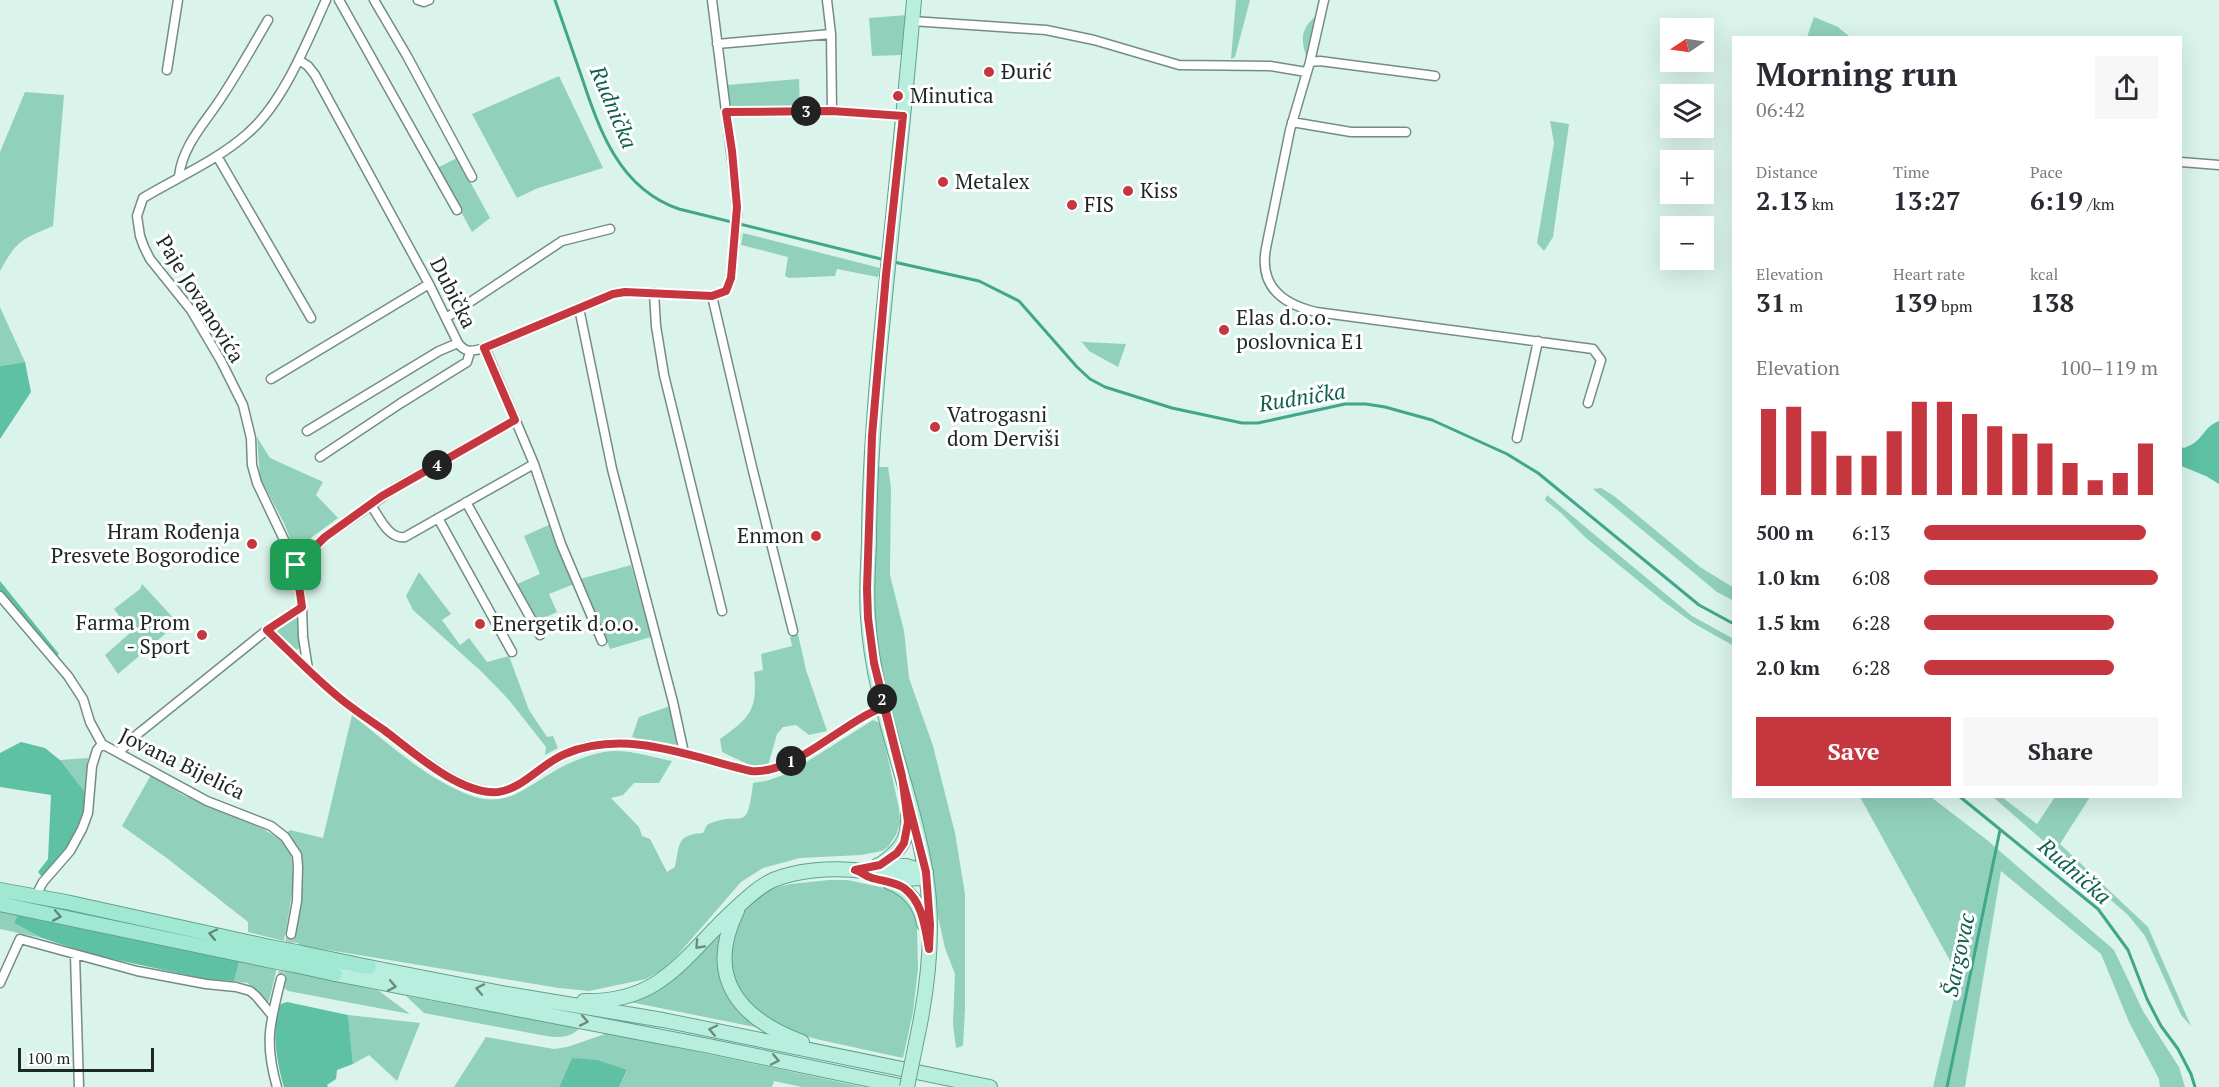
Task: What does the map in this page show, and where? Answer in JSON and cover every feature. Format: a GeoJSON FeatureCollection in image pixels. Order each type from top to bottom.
{"type":"FeatureCollection","features":[{"type":"Feature","properties":{"kind":"highway"},"geometry":{"type":"LineString","coordinates":[[0,890],[268,953]]}},
{"type":"Feature","properties":{"kind":"highway"},"geometry":{"type":"LineString","coordinates":[[0,904],[295,958],[369,967]]}},
{"type":"Feature","properties":{"kind":"highway"},"geometry":{"type":"LineString","coordinates":[[295,958],[335,974]]}},
{"type":"Feature","properties":{"kind":"main road"},"geometry":{"type":"LineString","coordinates":[[335,974],[709,1046],[906,1087],[926,990],[930,925],[926,875],[871,646],[867,589],[871,448],[914,0]]}},
{"type":"Feature","properties":{"kind":"main road"},"geometry":{"type":"LineString","coordinates":[[880,865],[897,853],[904,843],[908,822],[902,776]]}},
{"type":"Feature","properties":{"kind":"main road"},"geometry":{"type":"LineString","coordinates":[[859,871],[880,865],[906,866],[926,875]]}},
{"type":"Feature","properties":{"kind":"main road"},"geometry":{"type":"LineString","coordinates":[[507,994],[590,1001],[613,999],[646,989],[660,983],[681,965],[747,897],[772,880],[791,874],[812,871],[859,871],[907,880],[926,875]]}},
{"type":"Feature","properties":{"kind":"main road"},"geometry":{"type":"LineString","coordinates":[[859,871],[869,878],[904,888],[915,900],[923,918],[929,949]]}},
{"type":"Feature","properties":{"kind":"main road"},"geometry":{"type":"LineString","coordinates":[[740,904],[727,934],[723,959],[729,983],[740,1002],[755,1018],[771,1029],[804,1043],[873,1063]]}},
{"type":"Feature","properties":{"kind":"main road"},"geometry":{"type":"LineString","coordinates":[[369,967],[507,994],[663,1020],[990,1087]]}},
{"type":"Feature","properties":{"kind":"street"},"geometry":{"type":"LineString","coordinates":[[167,70],[178,0]]}},
{"type":"Feature","properties":{"kind":"street","name":"Paje Jovanovića"},"geometry":{"type":"LineString","coordinates":[[308,669],[296,565],[257,483],[252,465],[248,421],[243,405],[221,361],[191,310],[150,259],[140,236],[137,216],[139,203],[143,198],[217,156],[246,135],[262,119],[299,60],[326,0]]}},
{"type":"Feature","properties":{"kind":"street"},"geometry":{"type":"LineString","coordinates":[[339,0],[457,210]]}},
{"type":"Feature","properties":{"kind":"street"},"geometry":{"type":"LineString","coordinates":[[374,0],[472,177]]}},
{"type":"Feature","properties":{"kind":"street"},"geometry":{"type":"LineString","coordinates":[[418,0],[424,2],[429,0]]}},
{"type":"Feature","properties":{"kind":"street"},"geometry":{"type":"LineString","coordinates":[[712,0],[732,151],[737,214],[729,285],[723,293],[712,296],[793,631]]}},
{"type":"Feature","properties":{"kind":"street"},"geometry":{"type":"LineString","coordinates":[[827,0],[831,34],[832,111]]}},
{"type":"Feature","properties":{"kind":"street"},"geometry":{"type":"LineString","coordinates":[[1324,0],[1310,62],[1305,72],[1292,122],[1264,259],[1266,275],[1280,297],[1298,308],[1316,312],[1593,349],[1599,355],[1600,364],[1588,403]]}},
{"type":"Feature","properties":{"kind":"street"},"geometry":{"type":"LineString","coordinates":[[179,176],[180,165],[190,143],[224,94],[268,20]]}},
{"type":"Feature","properties":{"kind":"street"},"geometry":{"type":"LineString","coordinates":[[912,21],[1046,30],[1094,40],[1179,65],[1270,66],[1305,72]]}},
{"type":"Feature","properties":{"kind":"street"},"geometry":{"type":"LineString","coordinates":[[717,44],[831,34]]}},
{"type":"Feature","properties":{"kind":"street","name":"Dubička"},"geometry":{"type":"LineString","coordinates":[[299,60],[315,75],[463,349],[470,352],[484,348],[613,294],[625,292],[712,296]]}},
{"type":"Feature","properties":{"kind":"street"},"geometry":{"type":"LineString","coordinates":[[1310,62],[1320,61],[1435,76]]}},
{"type":"Feature","properties":{"kind":"street"},"geometry":{"type":"LineString","coordinates":[[726,112],[832,111],[903,116]]}},
{"type":"Feature","properties":{"kind":"street"},"geometry":{"type":"LineString","coordinates":[[1292,122],[1350,132],[1406,132]]}},
{"type":"Feature","properties":{"kind":"street"},"geometry":{"type":"LineString","coordinates":[[217,156],[311,318]]}},
{"type":"Feature","properties":{"kind":"street"},"geometry":{"type":"LineString","coordinates":[[2182,162],[2219,165]]}},
{"type":"Feature","properties":{"kind":"street"},"geometry":{"type":"LineString","coordinates":[[446,318],[562,241],[610,229]]}},
{"type":"Feature","properties":{"kind":"street"},"geometry":{"type":"LineString","coordinates":[[271,380],[429,284]]}},
{"type":"Feature","properties":{"kind":"street"},"geometry":{"type":"LineString","coordinates":[[654,293],[656,326],[664,375],[722,611]]}},
{"type":"Feature","properties":{"kind":"street"},"geometry":{"type":"LineString","coordinates":[[579,308],[612,469],[673,702],[684,753]]}},
{"type":"Feature","properties":{"kind":"street"},"geometry":{"type":"LineString","coordinates":[[1517,438],[1538,340]]}},
{"type":"Feature","properties":{"kind":"street"},"geometry":{"type":"LineString","coordinates":[[307,431],[439,351],[458,343]]}},
{"type":"Feature","properties":{"kind":"street"},"geometry":{"type":"LineString","coordinates":[[484,348],[534,464],[561,544],[602,640]]}},
{"type":"Feature","properties":{"kind":"street"},"geometry":{"type":"LineString","coordinates":[[320,457],[466,362],[470,352]]}},
{"type":"Feature","properties":{"kind":"street"},"geometry":{"type":"LineString","coordinates":[[296,565],[325,537],[395,488],[515,420]]}},
{"type":"Feature","properties":{"kind":"street"},"geometry":{"type":"LineString","coordinates":[[371,505],[392,534],[401,538],[534,464]]}},
{"type":"Feature","properties":{"kind":"street"},"geometry":{"type":"LineString","coordinates":[[466,502],[540,635]]}},
{"type":"Feature","properties":{"kind":"street"},"geometry":{"type":"LineString","coordinates":[[438,518],[512,652]]}},
{"type":"Feature","properties":{"kind":"street","name":"Jovana Bijelića"},"geometry":{"type":"LineString","coordinates":[[0,596],[68,676],[83,699],[90,722],[102,744],[207,801],[271,826],[285,837],[297,855],[298,867],[297,901],[291,934]]}},
{"type":"Feature","properties":{"kind":"street"},"geometry":{"type":"LineString","coordinates":[[119,752],[139,733],[267,630],[302,607]]}},
{"type":"Feature","properties":{"kind":"street"},"geometry":{"type":"LineString","coordinates":[[267,630],[337,696],[436,769],[472,788],[487,791],[500,792],[513,787],[556,758],[598,744],[612,742],[647,745],[751,771],[774,770],[817,747],[863,716],[884,707]]}},
{"type":"Feature","properties":{"kind":"street"},"geometry":{"type":"LineString","coordinates":[[35,897],[43,882],[70,851],[82,828],[88,813],[92,766],[97,750],[102,744]]}},
{"type":"Feature","properties":{"kind":"street"},"geometry":{"type":"LineString","coordinates":[[0,982],[21,939],[155,975],[250,991],[271,1014]]}},
{"type":"Feature","properties":{"kind":"street"},"geometry":{"type":"LineString","coordinates":[[75,955],[79,1087]]}},
{"type":"Feature","properties":{"kind":"street"},"geometry":{"type":"LineString","coordinates":[[277,1087],[269,1049],[271,1014],[280,979]]}},
{"type":"Feature","properties":{"kind":"green space"},"geometry":{"type":"Polygon","coordinates":[[[1236,0],[1250,0],[1235,57],[1231,59],[1236,0]]]}},
{"type":"Feature","properties":{"kind":"green space"},"geometry":{"type":"Polygon","coordinates":[[[907,15],[901,55],[872,56],[869,18],[907,15]]]}},
{"type":"Feature","properties":{"kind":"green space"},"geometry":{"type":"Polygon","coordinates":[[[1317,15],[1308,61],[1303,35],[1307,25],[1317,15]]]}},
{"type":"Feature","properties":{"kind":"green space"},"geometry":{"type":"Polygon","coordinates":[[[1814,17],[1838,27],[1849,36],[1807,36],[1814,17]]]}},
{"type":"Feature","properties":{"kind":"green space"},"geometry":{"type":"Polygon","coordinates":[[[559,76],[603,168],[538,188],[517,198],[472,114],[559,76]]]}},
{"type":"Feature","properties":{"kind":"green space"},"geometry":{"type":"Polygon","coordinates":[[[799,79],[800,108],[736,109],[729,103],[726,85],[799,79]]]}},
{"type":"Feature","properties":{"kind":"green space"},"geometry":{"type":"Polygon","coordinates":[[[25,92],[64,95],[53,226],[21,242],[0,271],[0,152],[25,92]]]}},
{"type":"Feature","properties":{"kind":"green space"},"geometry":{"type":"Polygon","coordinates":[[[1550,121],[1569,124],[1553,237],[1544,251],[1537,243],[1554,143],[1550,121]]]}},
{"type":"Feature","properties":{"kind":"green space"},"geometry":{"type":"Polygon","coordinates":[[[457,158],[490,218],[472,232],[437,168],[457,158]]]}},
{"type":"Feature","properties":{"kind":"green space"},"geometry":{"type":"Polygon","coordinates":[[[743,233],[880,268],[878,277],[837,269],[835,276],[789,278],[785,276],[788,257],[741,245],[743,233]]]}},
{"type":"Feature","properties":{"kind":"green space"},"geometry":{"type":"Polygon","coordinates":[[[0,307],[25,362],[0,366],[0,307]]]}},
{"type":"Feature","properties":{"kind":"green space"},"geometry":{"type":"Polygon","coordinates":[[[1081,341],[1126,344],[1118,367],[1089,351],[1081,341]]]}},
{"type":"Feature","properties":{"kind":"green space"},"geometry":{"type":"Polygon","coordinates":[[[25,362],[31,392],[0,439],[0,366],[25,362]]]}},
{"type":"Feature","properties":{"kind":"green space"},"geometry":{"type":"Polygon","coordinates":[[[2219,421],[2219,484],[2182,466],[2182,447],[2196,442],[2213,424],[2219,421]]]}},
{"type":"Feature","properties":{"kind":"green space"},"geometry":{"type":"Polygon","coordinates":[[[257,437],[270,458],[323,482],[316,495],[338,518],[312,537],[297,556],[284,523],[260,478],[257,437]]]}},
{"type":"Feature","properties":{"kind":"green space"},"geometry":{"type":"Polygon","coordinates":[[[878,467],[888,467],[891,487],[890,575],[904,631],[909,678],[933,746],[955,833],[965,894],[963,1046],[956,1048],[953,1024],[955,974],[945,948],[876,653],[872,588],[878,467]]]}},
{"type":"Feature","properties":{"kind":"green space"},"geometry":{"type":"Polygon","coordinates":[[[1601,488],[1614,496],[1700,567],[1732,587],[1732,600],[1717,592],[1593,489],[1601,488]]]}},
{"type":"Feature","properties":{"kind":"green space"},"geometry":{"type":"Polygon","coordinates":[[[1547,495],[1692,616],[1732,638],[1732,645],[1693,623],[1663,601],[1586,538],[1545,500],[1547,495]]]}},
{"type":"Feature","properties":{"kind":"green space"},"geometry":{"type":"Polygon","coordinates":[[[551,524],[574,584],[549,594],[557,612],[535,622],[515,585],[540,574],[524,536],[551,524]]]}},
{"type":"Feature","properties":{"kind":"green space"},"geometry":{"type":"Polygon","coordinates":[[[631,565],[651,637],[610,649],[580,579],[631,565]]]}},
{"type":"Feature","properties":{"kind":"green space"},"geometry":{"type":"Polygon","coordinates":[[[419,572],[451,614],[442,620],[460,645],[469,638],[487,662],[509,656],[529,710],[547,737],[553,736],[558,748],[545,755],[546,747],[509,700],[483,673],[413,610],[406,596],[419,572]]]}},
{"type":"Feature","properties":{"kind":"green space"},"geometry":{"type":"Polygon","coordinates":[[[0,581],[59,654],[56,656],[0,590],[0,581]]]}},
{"type":"Feature","properties":{"kind":"green space"},"geometry":{"type":"Polygon","coordinates":[[[142,584],[178,623],[118,674],[105,655],[131,632],[114,609],[140,589],[142,584]]]}},
{"type":"Feature","properties":{"kind":"green space"},"geometry":{"type":"Polygon","coordinates":[[[297,618],[300,647],[297,650],[278,633],[277,629],[297,618]]]}},
{"type":"Feature","properties":{"kind":"green space"},"geometry":{"type":"Polygon","coordinates":[[[798,634],[806,670],[827,731],[809,735],[796,725],[783,727],[777,734],[768,766],[756,768],[722,752],[720,739],[739,725],[750,712],[755,696],[754,672],[763,670],[761,654],[792,646],[790,637],[798,634]]]}},
{"type":"Feature","properties":{"kind":"green space"},"geometry":{"type":"Polygon","coordinates":[[[670,706],[678,741],[673,747],[632,737],[639,717],[670,706]]]}},
{"type":"Feature","properties":{"kind":"green space"},"geometry":{"type":"Polygon","coordinates":[[[352,715],[422,770],[453,788],[482,799],[493,800],[514,795],[565,766],[584,757],[604,752],[629,752],[672,761],[659,783],[634,783],[623,795],[611,798],[639,827],[642,836],[650,839],[667,872],[675,867],[681,842],[688,836],[703,833],[707,825],[718,821],[745,816],[751,800],[753,783],[789,773],[873,720],[881,727],[899,808],[900,823],[896,835],[888,847],[882,851],[861,855],[800,858],[763,868],[741,882],[675,958],[660,971],[646,979],[589,991],[298,945],[292,942],[300,895],[301,858],[298,848],[287,833],[290,830],[323,838],[352,715]]]}},
{"type":"Feature","properties":{"kind":"green space"},"geometry":{"type":"Polygon","coordinates":[[[21,742],[45,748],[60,760],[85,792],[85,807],[76,833],[62,857],[42,877],[38,872],[48,859],[51,795],[0,787],[0,753],[21,742]]]}},
{"type":"Feature","properties":{"kind":"green space"},"geometry":{"type":"Polygon","coordinates":[[[88,758],[85,792],[60,760],[88,758]]]}},
{"type":"Feature","properties":{"kind":"green space"},"geometry":{"type":"Polygon","coordinates":[[[151,775],[183,795],[263,829],[284,842],[291,855],[294,881],[284,941],[248,932],[248,922],[122,826],[151,775]]]}},
{"type":"Feature","properties":{"kind":"green space"},"geometry":{"type":"Polygon","coordinates":[[[1861,798],[1932,798],[1987,840],[2114,950],[2143,1011],[2179,1067],[2185,1087],[2160,1087],[2159,1079],[2129,1022],[2101,954],[2001,871],[1965,1087],[1933,1087],[1959,977],[1861,798]]]}},
{"type":"Feature","properties":{"kind":"green space"},"geometry":{"type":"Polygon","coordinates":[[[1994,798],[2003,798],[2037,824],[2054,798],[2089,798],[2060,844],[2148,927],[2191,1026],[2181,1015],[2145,936],[2128,915],[1994,798]]]}},
{"type":"Feature","properties":{"kind":"green space"},"geometry":{"type":"Polygon","coordinates":[[[847,880],[899,891],[916,914],[918,969],[913,1012],[903,1058],[816,1039],[775,1027],[739,992],[730,972],[729,950],[738,920],[751,900],[770,889],[790,884],[847,880]]]}},
{"type":"Feature","properties":{"kind":"green space"},"geometry":{"type":"Polygon","coordinates":[[[0,911],[18,914],[14,923],[42,938],[0,929],[0,911]]]}},
{"type":"Feature","properties":{"kind":"green space"},"geometry":{"type":"Polygon","coordinates":[[[18,914],[240,959],[234,981],[206,979],[94,955],[42,938],[14,923],[18,914]]]}},
{"type":"Feature","properties":{"kind":"green space"},"geometry":{"type":"Polygon","coordinates":[[[724,923],[720,961],[760,1028],[620,1000],[637,996],[724,923]]]}},
{"type":"Feature","properties":{"kind":"green space"},"geometry":{"type":"Polygon","coordinates":[[[240,959],[277,967],[269,1001],[265,1003],[248,983],[234,981],[240,959]]]}},
{"type":"Feature","properties":{"kind":"green space"},"geometry":{"type":"Polygon","coordinates":[[[285,968],[379,991],[410,1014],[288,991],[282,986],[285,968]]]}},
{"type":"Feature","properties":{"kind":"green space"},"geometry":{"type":"Polygon","coordinates":[[[406,996],[580,1028],[564,1037],[546,1036],[424,1013],[406,996]]]}},
{"type":"Feature","properties":{"kind":"green space"},"geometry":{"type":"Polygon","coordinates":[[[287,1002],[348,1015],[353,1064],[337,1070],[336,1079],[327,1085],[328,1087],[284,1087],[277,1057],[275,1034],[281,1004],[287,1002]]]}},
{"type":"Feature","properties":{"kind":"green space"},"geometry":{"type":"Polygon","coordinates":[[[348,1015],[420,1023],[397,1081],[369,1055],[353,1064],[348,1015]]]}},
{"type":"Feature","properties":{"kind":"green space"},"geometry":{"type":"Polygon","coordinates":[[[608,1033],[863,1087],[802,1087],[774,1081],[772,1087],[619,1087],[627,1071],[572,1058],[559,1087],[454,1087],[486,1037],[554,1049],[608,1033]]]}},
{"type":"Feature","properties":{"kind":"green space"},"geometry":{"type":"Polygon","coordinates":[[[572,1058],[597,1060],[627,1070],[619,1087],[559,1087],[572,1058]]]}},
{"type":"Feature","properties":{"kind":"waterway","name":"Rudnička"},"geometry":{"type":"LineString","coordinates":[[555,0],[605,138],[627,173],[641,188],[679,209],[881,259]]}},
{"type":"Feature","properties":{"kind":"waterway","name":"Rudnička"},"geometry":{"type":"LineString","coordinates":[[894,262],[979,281],[1019,301],[1090,379],[1105,387],[1172,408],[1242,423],[1258,423],[1345,404],[1366,404],[1432,420],[1507,454],[1538,473],[1699,605],[1732,623]]}},
{"type":"Feature","properties":{"kind":"waterway","name":"Rudnička"},"geometry":{"type":"LineString","coordinates":[[1961,798],[2098,909],[2128,950],[2147,999],[2161,1026],[2178,1049],[2195,1087]]}},
{"type":"Feature","properties":{"kind":"waterway","name":"Šargovac"},"geometry":{"type":"LineString","coordinates":[[1947,1087],[2000,830]]}},
{"type":"Feature","properties":{"kind":"tunnel"},"geometry":{"type":"LineString","coordinates":[[281,979],[291,934]]}},
{"type":"Feature","properties":{"kind":"place","name":"Đurić"},"geometry":{"type":"Point","coordinates":[989,72]}},
{"type":"Feature","properties":{"kind":"place","name":"Minutica"},"geometry":{"type":"Point","coordinates":[898,96]}},
{"type":"Feature","properties":{"kind":"place","name":"Metalex"},"geometry":{"type":"Point","coordinates":[943,182]}},
{"type":"Feature","properties":{"kind":"place","name":"Kiss"},"geometry":{"type":"Point","coordinates":[1128,191]}},
{"type":"Feature","properties":{"kind":"place","name":"FIS"},"geometry":{"type":"Point","coordinates":[1072,205]}},
{"type":"Feature","properties":{"kind":"place","name":"Elas d.o.o. poslovnica E1"},"geometry":{"type":"Point","coordinates":[1224,330]}},
{"type":"Feature","properties":{"kind":"place","name":"Vatrogasni dom Derviši"},"geometry":{"type":"Point","coordinates":[935,427]}},
{"type":"Feature","properties":{"kind":"place","name":"Enmon"},"geometry":{"type":"Point","coordinates":[816,536]}},
{"type":"Feature","properties":{"kind":"place","name":"Hram Rođenja Presvete Bogorodice"},"geometry":{"type":"Point","coordinates":[252,544]}},
{"type":"Feature","properties":{"kind":"place","name":"Energetik d.o.o."},"geometry":{"type":"Point","coordinates":[480,624]}},
{"type":"Feature","properties":{"kind":"place","name":"Farma Prom - Sport"},"geometry":{"type":"Point","coordinates":[202,635]}},
{"type":"Feature","properties":{"kind":"route"},"geometry":{"type":"LineString","coordinates":[[296,565],[302,607],[286,615],[267,630],[337,696],[436,769],[472,788],[500,792],[513,787],[556,758],[571,751],[585,746],[612,742],[647,745],[751,771],[774,770],[817,747],[853,722],[884,707],[902,776],[926,872],[930,925],[929,949],[923,918],[915,900],[904,888],[887,881],[869,878],[855,870],[880,865],[897,853],[904,843],[908,822],[902,776],[876,676],[868,618],[867,589],[872,436],[903,116],[832,111],[726,112],[737,207],[731,278],[726,291],[712,296],[625,292],[613,294],[484,348],[515,420],[382,496],[349,522],[325,537],[296,565]]}}]}
